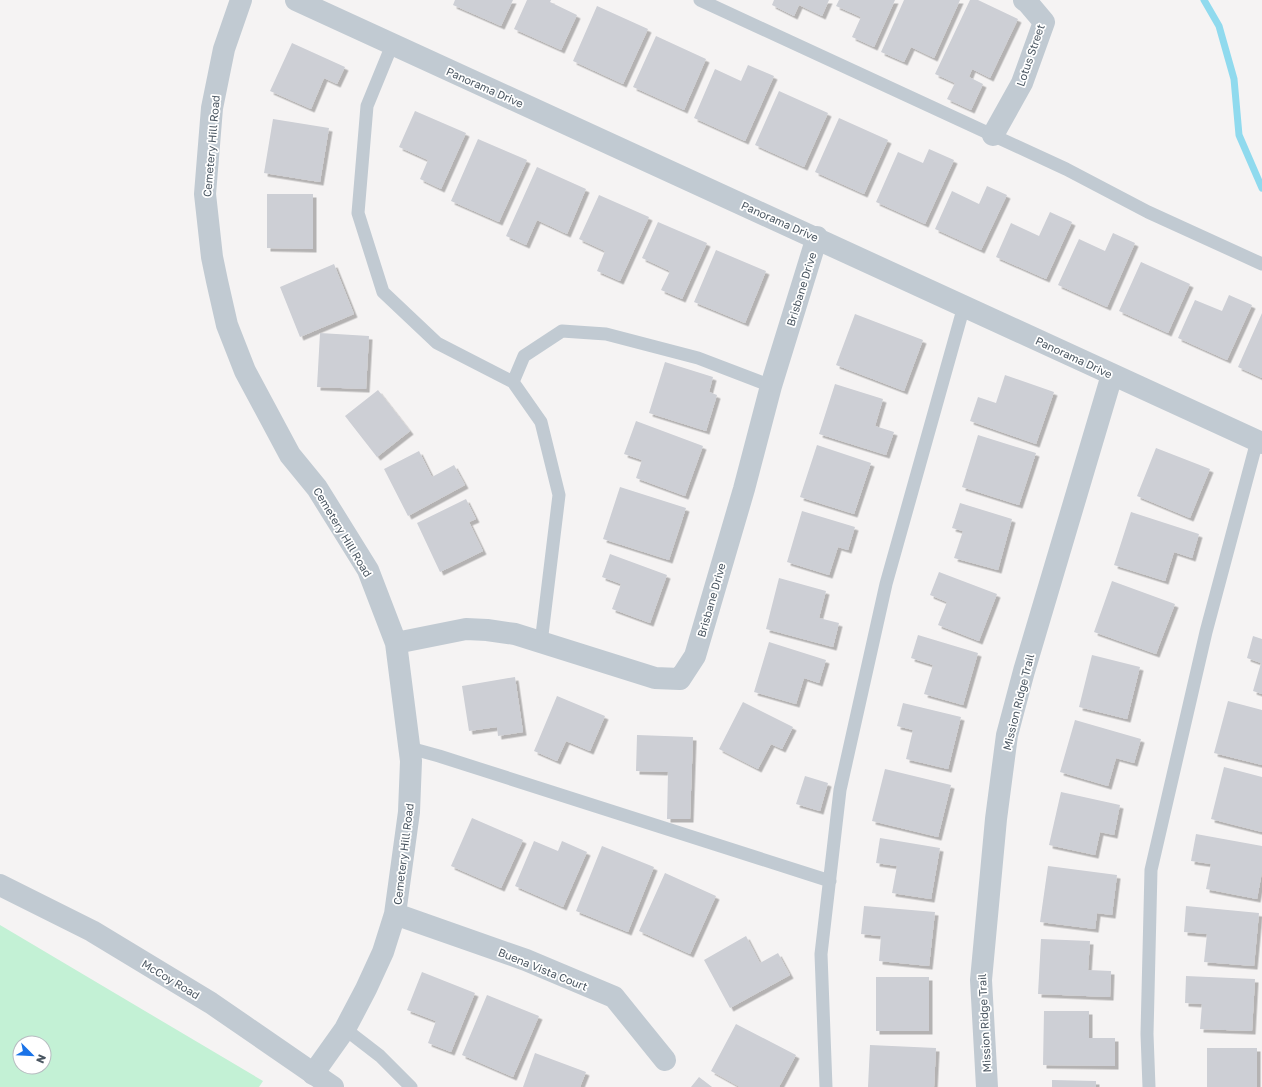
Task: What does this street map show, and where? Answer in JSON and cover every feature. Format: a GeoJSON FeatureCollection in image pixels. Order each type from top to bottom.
{"type":"FeatureCollection","features":[{"type":"Feature","properties":{"kind":"street","name":"Cemetery Hill Road"},"geometry":{"type":"LineString","coordinates":[[241,0],[224,49],[212,108],[206,194],[212,257],[227,325],[245,372],[290,455],[318,488],[368,570],[396,643],[411,761],[409,812],[395,914],[383,952],[345,1029],[309,1080]]}},
{"type":"Feature","properties":{"kind":"street","name":"Panorama Drive"},"geometry":{"type":"LineString","coordinates":[[296,0],[392,45],[817,237],[1112,375],[1260,442]]}},
{"type":"Feature","properties":{"kind":"street","name":"Lotus Street"},"geometry":{"type":"LineString","coordinates":[[993,135],[1022,83],[1044,22],[1024,0]]}},
{"type":"Feature","properties":{"kind":"street","name":"Brisbane Drive"},"geometry":{"type":"LineString","coordinates":[[396,643],[466,629],[488,630],[515,634],[655,678],[680,679],[695,656],[744,489],[771,386],[817,237]]}},
{"type":"Feature","properties":{"kind":"street","name":"Mission Ridge Trail"},"geometry":{"type":"LineString","coordinates":[[987,1087],[981,980],[996,819],[1008,735],[1024,671],[1112,375]]}},
{"type":"Feature","properties":{"kind":"street","name":"McCoy Road"},"geometry":{"type":"LineString","coordinates":[[0,885],[92,931],[212,1003],[309,1080],[332,1087]]}},
{"type":"Feature","properties":{"kind":"street","name":"Buena Vista Court"},"geometry":{"type":"LineString","coordinates":[[395,914],[526,960],[614,997],[665,1060]]}},
{"type":"Feature","properties":{"kind":"lane"},"geometry":{"type":"LineString","coordinates":[[700,0],[1066,169],[1148,212],[1262,264]]}},
{"type":"Feature","properties":{"kind":"lane"},"geometry":{"type":"LineString","coordinates":[[392,45],[367,106],[358,213],[383,292],[437,343],[513,382],[541,422],[560,495],[541,643]]}},
{"type":"Feature","properties":{"kind":"lane"},"geometry":{"type":"LineString","coordinates":[[826,1087],[821,954],[840,790],[886,584],[964,306]]}},
{"type":"Feature","properties":{"kind":"lane"},"geometry":{"type":"LineString","coordinates":[[513,382],[524,356],[562,332],[606,334],[698,358],[771,386]]}},
{"type":"Feature","properties":{"kind":"lane"},"geometry":{"type":"LineString","coordinates":[[1150,1087],[1147,1034],[1151,870],[1206,632],[1260,442]]}},
{"type":"Feature","properties":{"kind":"lane"},"geometry":{"type":"LineString","coordinates":[[410,748],[440,756],[830,881]]}},
{"type":"Feature","properties":{"kind":"lane"},"geometry":{"type":"LineString","coordinates":[[345,1029],[380,1056],[411,1087]]}},
{"type":"Feature","properties":{"kind":"green space"},"geometry":{"type":"Polygon","coordinates":[[[0,925],[263,1081],[259,1087],[0,1087],[0,925]]]}},
{"type":"Feature","properties":{"kind":"building"},"geometry":{"type":"Polygon","coordinates":[[[455,0],[513,0],[501,26],[453,5],[455,0]]]}},
{"type":"Feature","properties":{"kind":"building"},"geometry":{"type":"Polygon","coordinates":[[[527,0],[551,0],[550,2],[577,15],[561,50],[514,29],[527,0]]]}},
{"type":"Feature","properties":{"kind":"building"},"geometry":{"type":"Polygon","coordinates":[[[774,0],[829,0],[822,16],[799,5],[794,16],[772,5],[774,0]]]}},
{"type":"Feature","properties":{"kind":"building"},"geometry":{"type":"Polygon","coordinates":[[[839,0],[895,0],[874,47],[852,37],[861,17],[836,6],[839,0]]]}},
{"type":"Feature","properties":{"kind":"building"},"geometry":{"type":"Polygon","coordinates":[[[904,0],[960,0],[934,58],[911,47],[904,62],[881,52],[904,0]]]}},
{"type":"Feature","properties":{"kind":"building"},"geometry":{"type":"Polygon","coordinates":[[[970,0],[978,0],[1018,19],[990,78],[972,69],[969,77],[983,84],[971,110],[947,99],[955,83],[935,74],[970,0]]]}},
{"type":"Feature","properties":{"kind":"building"},"geometry":{"type":"Polygon","coordinates":[[[597,6],[648,29],[623,84],[573,61],[597,6]]]}},
{"type":"Feature","properties":{"kind":"building"},"geometry":{"type":"Polygon","coordinates":[[[656,36],[706,59],[684,110],[633,87],[656,36]]]}},
{"type":"Feature","properties":{"kind":"building"},"geometry":{"type":"Polygon","coordinates":[[[292,43],[345,67],[337,84],[324,78],[311,109],[270,91],[292,43]]]}},
{"type":"Feature","properties":{"kind":"building"},"geometry":{"type":"Polygon","coordinates":[[[748,65],[774,76],[745,141],[694,118],[715,69],[741,81],[748,65]]]}},
{"type":"Feature","properties":{"kind":"building"},"geometry":{"type":"Polygon","coordinates":[[[779,91],[828,113],[804,167],[755,145],[779,91]]]}},
{"type":"Feature","properties":{"kind":"building"},"geometry":{"type":"Polygon","coordinates":[[[415,111],[466,133],[441,189],[420,179],[428,160],[399,147],[415,111]]]}},
{"type":"Feature","properties":{"kind":"building"},"geometry":{"type":"Polygon","coordinates":[[[839,118],[888,140],[864,194],[815,172],[839,118]]]}},
{"type":"Feature","properties":{"kind":"building"},"geometry":{"type":"Polygon","coordinates":[[[273,119],[329,128],[320,182],[264,173],[273,119]]]}},
{"type":"Feature","properties":{"kind":"building"},"geometry":{"type":"Polygon","coordinates":[[[478,139],[527,160],[499,222],[451,201],[478,139]]]}},
{"type":"Feature","properties":{"kind":"building"},"geometry":{"type":"Polygon","coordinates":[[[929,149],[954,160],[925,224],[876,202],[898,152],[923,163],[929,149]]]}},
{"type":"Feature","properties":{"kind":"building"},"geometry":{"type":"Polygon","coordinates":[[[537,167],[586,189],[567,234],[537,220],[526,245],[506,236],[537,167]]]}},
{"type":"Feature","properties":{"kind":"building"},"geometry":{"type":"Polygon","coordinates":[[[987,186],[1007,195],[981,250],[935,229],[952,191],[979,204],[987,186]]]}},
{"type":"Feature","properties":{"kind":"building"},"geometry":{"type":"Polygon","coordinates":[[[267,194],[313,194],[313,249],[267,248],[267,194]]]}},
{"type":"Feature","properties":{"kind":"building"},"geometry":{"type":"Polygon","coordinates":[[[599,195],[649,217],[620,281],[597,271],[605,251],[579,239],[599,195]]]}},
{"type":"Feature","properties":{"kind":"building"},"geometry":{"type":"Polygon","coordinates":[[[1050,212],[1072,222],[1046,279],[996,257],[1011,223],[1039,236],[1050,212]]]}},
{"type":"Feature","properties":{"kind":"building"},"geometry":{"type":"Polygon","coordinates":[[[658,222],[707,243],[682,299],[661,290],[670,271],[642,258],[658,222]]]}},
{"type":"Feature","properties":{"kind":"building"},"geometry":{"type":"Polygon","coordinates":[[[1113,233],[1135,243],[1107,307],[1058,285],[1079,239],[1105,251],[1113,233]]]}},
{"type":"Feature","properties":{"kind":"building"},"geometry":{"type":"Polygon","coordinates":[[[716,250],[766,271],[745,323],[694,302],[716,250]]]}},
{"type":"Feature","properties":{"kind":"building"},"geometry":{"type":"Polygon","coordinates":[[[1141,262],[1190,284],[1168,333],[1119,311],[1141,262]]]}},
{"type":"Feature","properties":{"kind":"building"},"geometry":{"type":"Polygon","coordinates":[[[334,264],[354,314],[300,337],[280,287],[334,264]]]}},
{"type":"Feature","properties":{"kind":"building"},"geometry":{"type":"Polygon","coordinates":[[[1229,295],[1252,305],[1227,360],[1178,338],[1195,300],[1222,311],[1229,295]]]}},
{"type":"Feature","properties":{"kind":"building"},"geometry":{"type":"Polygon","coordinates":[[[1262,313],[1262,378],[1238,367],[1262,313]]]}},
{"type":"Feature","properties":{"kind":"building"},"geometry":{"type":"Polygon","coordinates":[[[855,314],[923,340],[904,391],[836,365],[855,314]]]}},
{"type":"Feature","properties":{"kind":"building"},"geometry":{"type":"Polygon","coordinates":[[[320,333],[369,336],[366,389],[317,387],[320,333]]]}},
{"type":"Feature","properties":{"kind":"building"},"geometry":{"type":"Polygon","coordinates":[[[665,362],[713,377],[709,392],[717,395],[706,431],[649,413],[665,362]]]}},
{"type":"Feature","properties":{"kind":"building"},"geometry":{"type":"Polygon","coordinates":[[[1005,375],[1054,392],[1036,444],[970,421],[978,397],[996,403],[1005,375]]]}},
{"type":"Feature","properties":{"kind":"building"},"geometry":{"type":"Polygon","coordinates":[[[835,384],[883,399],[875,426],[894,432],[886,455],[819,434],[835,384]]]}},
{"type":"Feature","properties":{"kind":"building"},"geometry":{"type":"Polygon","coordinates":[[[378,390],[410,431],[377,457],[345,416],[378,390]]]}},
{"type":"Feature","properties":{"kind":"building"},"geometry":{"type":"Polygon","coordinates":[[[636,421],[703,446],[685,496],[636,478],[642,460],[624,454],[636,421]]]}},
{"type":"Feature","properties":{"kind":"building"},"geometry":{"type":"Polygon","coordinates":[[[978,435],[1036,453],[1019,505],[962,487],[978,435]]]}},
{"type":"Feature","properties":{"kind":"building"},"geometry":{"type":"Polygon","coordinates":[[[817,445],[871,463],[854,514],[800,497],[817,445]]]}},
{"type":"Feature","properties":{"kind":"building"},"geometry":{"type":"Polygon","coordinates":[[[1156,448],[1210,469],[1190,518],[1137,496],[1156,448]]]}},
{"type":"Feature","properties":{"kind":"building"},"geometry":{"type":"Polygon","coordinates":[[[419,451],[432,477],[454,465],[465,485],[408,516],[384,469],[419,451]]]}},
{"type":"Feature","properties":{"kind":"building"},"geometry":{"type":"Polygon","coordinates":[[[620,487],[686,508],[669,560],[603,539],[620,487]]]}},
{"type":"Feature","properties":{"kind":"building"},"geometry":{"type":"Polygon","coordinates":[[[466,499],[476,519],[469,522],[483,551],[440,572],[417,523],[466,499]]]}},
{"type":"Feature","properties":{"kind":"building"},"geometry":{"type":"Polygon","coordinates":[[[960,503],[1012,519],[998,570],[954,558],[963,531],[952,528],[960,503]]]}},
{"type":"Feature","properties":{"kind":"building"},"geometry":{"type":"Polygon","coordinates":[[[802,511],[855,527],[848,550],[838,547],[829,575],[787,562],[802,511]]]}},
{"type":"Feature","properties":{"kind":"building"},"geometry":{"type":"Polygon","coordinates":[[[1131,512],[1199,534],[1192,558],[1174,552],[1165,581],[1114,565],[1131,512]]]}},
{"type":"Feature","properties":{"kind":"building"},"geometry":{"type":"Polygon","coordinates":[[[610,554],[667,575],[650,623],[612,609],[621,584],[602,577],[610,554]]]}},
{"type":"Feature","properties":{"kind":"building"},"geometry":{"type":"Polygon","coordinates":[[[939,572],[997,594],[979,641],[938,625],[947,602],[930,595],[939,572]]]}},
{"type":"Feature","properties":{"kind":"building"},"geometry":{"type":"Polygon","coordinates":[[[779,578],[826,591],[819,618],[839,623],[833,647],[766,629],[779,578]]]}},
{"type":"Feature","properties":{"kind":"building"},"geometry":{"type":"Polygon","coordinates":[[[1112,581],[1175,604],[1156,654],[1094,632],[1112,581]]]}},
{"type":"Feature","properties":{"kind":"building"},"geometry":{"type":"Polygon","coordinates":[[[918,635],[978,653],[963,705],[924,694],[933,665],[911,658],[918,635]]]}},
{"type":"Feature","properties":{"kind":"building"},"geometry":{"type":"Polygon","coordinates":[[[1253,636],[1262,639],[1262,694],[1253,691],[1261,663],[1247,658],[1253,636]]]}},
{"type":"Feature","properties":{"kind":"building"},"geometry":{"type":"Polygon","coordinates":[[[769,642],[826,660],[819,683],[804,678],[796,704],[754,692],[769,642]]]}},
{"type":"Feature","properties":{"kind":"building"},"geometry":{"type":"Polygon","coordinates":[[[1092,655],[1140,667],[1127,719],[1079,707],[1092,655]]]}},
{"type":"Feature","properties":{"kind":"building"},"geometry":{"type":"Polygon","coordinates":[[[515,677],[523,732],[498,736],[497,727],[469,731],[462,686],[515,677]]]}},
{"type":"Feature","properties":{"kind":"building"},"geometry":{"type":"Polygon","coordinates":[[[557,696],[605,716],[590,751],[566,741],[557,761],[534,751],[557,696]]]}},
{"type":"Feature","properties":{"kind":"building"},"geometry":{"type":"Polygon","coordinates":[[[1228,701],[1262,710],[1262,765],[1214,753],[1228,701]]]}},
{"type":"Feature","properties":{"kind":"building"},"geometry":{"type":"Polygon","coordinates":[[[743,702],[793,727],[782,749],[771,744],[758,769],[719,749],[743,702]]]}},
{"type":"Feature","properties":{"kind":"building"},"geometry":{"type":"Polygon","coordinates":[[[903,703],[961,717],[948,769],[906,759],[913,730],[897,726],[903,703]]]}},
{"type":"Feature","properties":{"kind":"building"},"geometry":{"type":"Polygon","coordinates":[[[1075,720],[1141,739],[1134,763],[1116,758],[1108,786],[1060,772],[1075,720]]]}},
{"type":"Feature","properties":{"kind":"building"},"geometry":{"type":"Polygon","coordinates":[[[637,735],[693,737],[690,819],[667,819],[668,772],[636,771],[637,735]]]}},
{"type":"Feature","properties":{"kind":"building"},"geometry":{"type":"Polygon","coordinates":[[[1224,767],[1262,777],[1262,832],[1211,819],[1224,767]]]}},
{"type":"Feature","properties":{"kind":"building"},"geometry":{"type":"Polygon","coordinates":[[[885,769],[951,785],[938,837],[872,821],[885,769]]]}},
{"type":"Feature","properties":{"kind":"building"},"geometry":{"type":"Polygon","coordinates":[[[805,776],[828,783],[820,811],[796,804],[805,776]]]}},
{"type":"Feature","properties":{"kind":"building"},"geometry":{"type":"Polygon","coordinates":[[[1061,792],[1120,805],[1114,835],[1100,832],[1095,855],[1049,845],[1061,792]]]}},
{"type":"Feature","properties":{"kind":"building"},"geometry":{"type":"Polygon","coordinates":[[[472,818],[523,840],[501,888],[451,866],[472,818]]]}},
{"type":"Feature","properties":{"kind":"building"},"geometry":{"type":"Polygon","coordinates":[[[1196,834],[1262,846],[1262,872],[1257,899],[1206,889],[1211,864],[1191,861],[1196,834]]]}},
{"type":"Feature","properties":{"kind":"building"},"geometry":{"type":"Polygon","coordinates":[[[880,838],[940,848],[931,899],[892,893],[897,866],[876,863],[880,838]]]}},
{"type":"Feature","properties":{"kind":"building"},"geometry":{"type":"Polygon","coordinates":[[[534,841],[558,851],[562,841],[587,852],[563,907],[515,886],[534,841]]]}},
{"type":"Feature","properties":{"kind":"building"},"geometry":{"type":"Polygon","coordinates":[[[602,846],[654,867],[628,932],[576,911],[602,846]]]}},
{"type":"Feature","properties":{"kind":"building"},"geometry":{"type":"Polygon","coordinates":[[[1048,866],[1117,875],[1112,915],[1097,913],[1095,929],[1040,922],[1048,866]]]}},
{"type":"Feature","properties":{"kind":"building"},"geometry":{"type":"Polygon","coordinates":[[[665,873],[716,896],[690,954],[639,931],[665,873]]]}},
{"type":"Feature","properties":{"kind":"building"},"geometry":{"type":"Polygon","coordinates":[[[864,906],[935,912],[929,966],[879,961],[881,936],[861,934],[864,906]]]}},
{"type":"Feature","properties":{"kind":"building"},"geometry":{"type":"Polygon","coordinates":[[[1186,906],[1259,913],[1254,966],[1204,962],[1207,934],[1184,932],[1186,906]]]}},
{"type":"Feature","properties":{"kind":"building"},"geometry":{"type":"Polygon","coordinates":[[[746,936],[760,963],[778,953],[790,975],[730,1008],[704,960],[746,936]]]}},
{"type":"Feature","properties":{"kind":"building"},"geometry":{"type":"Polygon","coordinates":[[[1041,939],[1090,941],[1088,970],[1111,971],[1110,997],[1038,994],[1041,939]]]}},
{"type":"Feature","properties":{"kind":"building"},"geometry":{"type":"Polygon","coordinates":[[[422,972],[475,993],[451,1052],[428,1043],[436,1021],[407,1010],[422,972]]]}},
{"type":"Feature","properties":{"kind":"building"},"geometry":{"type":"Polygon","coordinates":[[[1186,976],[1255,979],[1252,1031],[1200,1029],[1202,1004],[1185,1003],[1186,976]]]}},
{"type":"Feature","properties":{"kind":"building"},"geometry":{"type":"Polygon","coordinates":[[[876,977],[929,977],[929,1031],[876,1031],[876,977]]]}},
{"type":"Feature","properties":{"kind":"building"},"geometry":{"type":"Polygon","coordinates":[[[487,995],[539,1016],[513,1077],[462,1055],[487,995]]]}},
{"type":"Feature","properties":{"kind":"building"},"geometry":{"type":"Polygon","coordinates":[[[1044,1011],[1089,1011],[1089,1038],[1115,1038],[1115,1066],[1043,1065],[1044,1011]]]}},
{"type":"Feature","properties":{"kind":"building"},"geometry":{"type":"Polygon","coordinates":[[[736,1024],[796,1055],[779,1087],[740,1087],[711,1071],[736,1024]]]}},
{"type":"Feature","properties":{"kind":"building"},"geometry":{"type":"Polygon","coordinates":[[[870,1045],[936,1048],[934,1087],[868,1087],[870,1045]]]}},
{"type":"Feature","properties":{"kind":"building"},"geometry":{"type":"Polygon","coordinates":[[[1207,1048],[1257,1048],[1257,1087],[1207,1087],[1207,1048]]]}},
{"type":"Feature","properties":{"kind":"building"},"geometry":{"type":"Polygon","coordinates":[[[535,1053],[586,1072],[580,1087],[523,1087],[535,1053]]]}},
{"type":"Feature","properties":{"kind":"building"},"geometry":{"type":"Polygon","coordinates":[[[699,1077],[712,1087],[691,1087],[699,1077]]]}},
{"type":"Feature","properties":{"kind":"building"},"geometry":{"type":"Polygon","coordinates":[[[1052,1080],[1096,1081],[1096,1087],[1052,1087],[1052,1080]]]}},
{"type":"Feature","properties":{"kind":"waterway"},"geometry":{"type":"LineString","coordinates":[[1204,0],[1219,26],[1234,79],[1239,135],[1262,188]]}}]}
